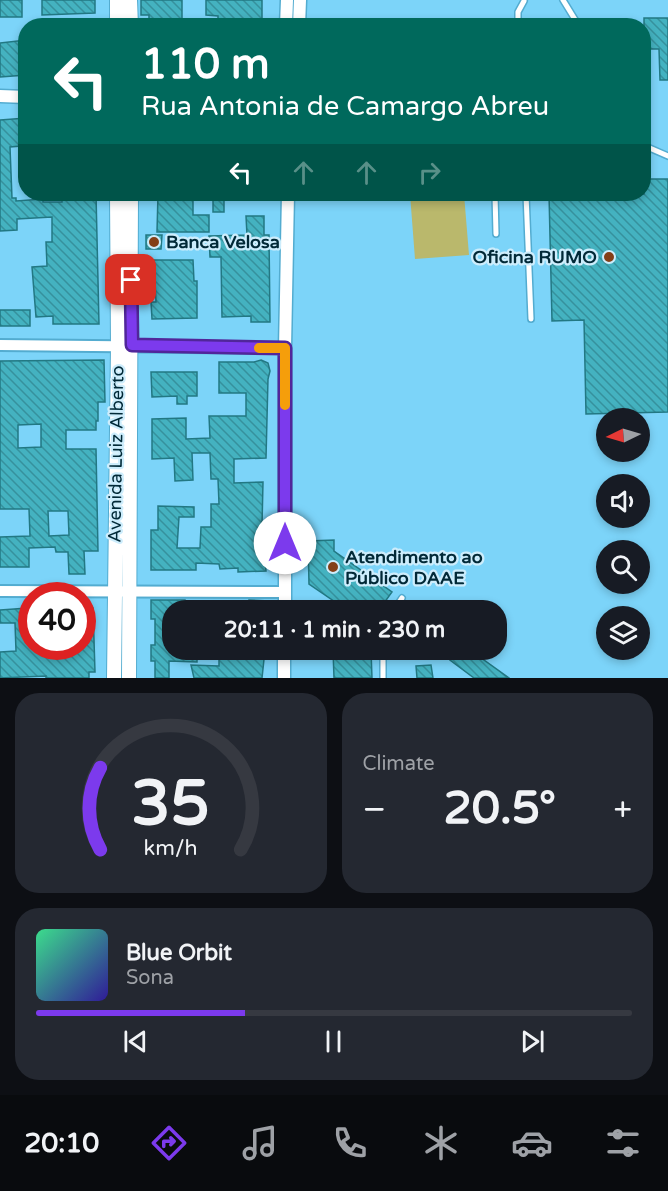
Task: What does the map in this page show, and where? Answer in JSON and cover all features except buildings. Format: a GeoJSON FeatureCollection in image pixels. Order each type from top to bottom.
{"type":"FeatureCollection","features":[{"type":"Feature","properties":{"kind":"main road"},"geometry":{"type":"LineString","coordinates":[[117,0],[117,18]]}},
{"type":"Feature","properties":{"kind":"main road"},"geometry":{"type":"LineString","coordinates":[[130,0],[131,18]]}},
{"type":"Feature","properties":{"kind":"main road","name":"Avenida Luiz Alberto"},"geometry":{"type":"LineString","coordinates":[[117,201],[125,346],[129,678]]}},
{"type":"Feature","properties":{"kind":"main road","name":"Avenida Luiz Alberto"},"geometry":{"type":"LineString","coordinates":[[114,678],[114,593],[131,201]]}},
{"type":"Feature","properties":{"kind":"street"},"geometry":{"type":"LineString","coordinates":[[286,0],[286,18]]}},
{"type":"Feature","properties":{"kind":"street"},"geometry":{"type":"LineString","coordinates":[[299,18],[300,0]]}},
{"type":"Feature","properties":{"kind":"street"},"geometry":{"type":"LineString","coordinates":[[0,96],[18,97]]}},
{"type":"Feature","properties":{"kind":"street"},"geometry":{"type":"LineString","coordinates":[[285,600],[285,348],[288,201]]}},
{"type":"Feature","properties":{"kind":"street"},"geometry":{"type":"LineString","coordinates":[[0,345],[285,348]]}},
{"type":"Feature","properties":{"kind":"street"},"geometry":{"type":"LineString","coordinates":[[0,591],[285,592]]}},
{"type":"Feature","properties":{"kind":"street"},"geometry":{"type":"LineString","coordinates":[[284,660],[284,678]]}},
{"type":"Feature","properties":{"kind":"lane"},"geometry":{"type":"LineString","coordinates":[[518,18],[518,12],[524,0]]}},
{"type":"Feature","properties":{"kind":"lane"},"geometry":{"type":"LineString","coordinates":[[563,0],[574,18]]}},
{"type":"Feature","properties":{"kind":"lane"},"geometry":{"type":"LineString","coordinates":[[651,149],[668,156]]}},
{"type":"Feature","properties":{"kind":"lane"},"geometry":{"type":"LineString","coordinates":[[495,201],[496,234]]}},
{"type":"Feature","properties":{"kind":"lane"},"geometry":{"type":"LineString","coordinates":[[526,201],[531,319]]}},
{"type":"Feature","properties":{"kind":"lane"},"geometry":{"type":"LineString","coordinates":[[383,660],[383,678]]}},
{"type":"Feature","properties":{"kind":"shaded area"},"geometry":{"type":"Polygon","coordinates":[[[411,201],[465,201],[469,255],[415,259],[411,201]]]}},
{"type":"Feature","properties":{"kind":"slow traffic"},"geometry":{"type":"LineString","coordinates":[[259,348],[285,348],[285,405]]}},
{"type":"Feature","properties":{"kind":"place","name":"Banca Velosa"},"geometry":{"type":"Point","coordinates":[154,242]}},
{"type":"Feature","properties":{"kind":"place","name":"Oficina RUMO"},"geometry":{"type":"Point","coordinates":[609,257]}},
{"type":"Feature","properties":{"kind":"place","name":"Atendimento ao Público DAAE"},"geometry":{"type":"Point","coordinates":[333,567]}},
{"type":"Feature","properties":{"kind":"route"},"geometry":{"type":"LineString","coordinates":[[131,280],[132,345],[285,348],[285,543]]}}]}
